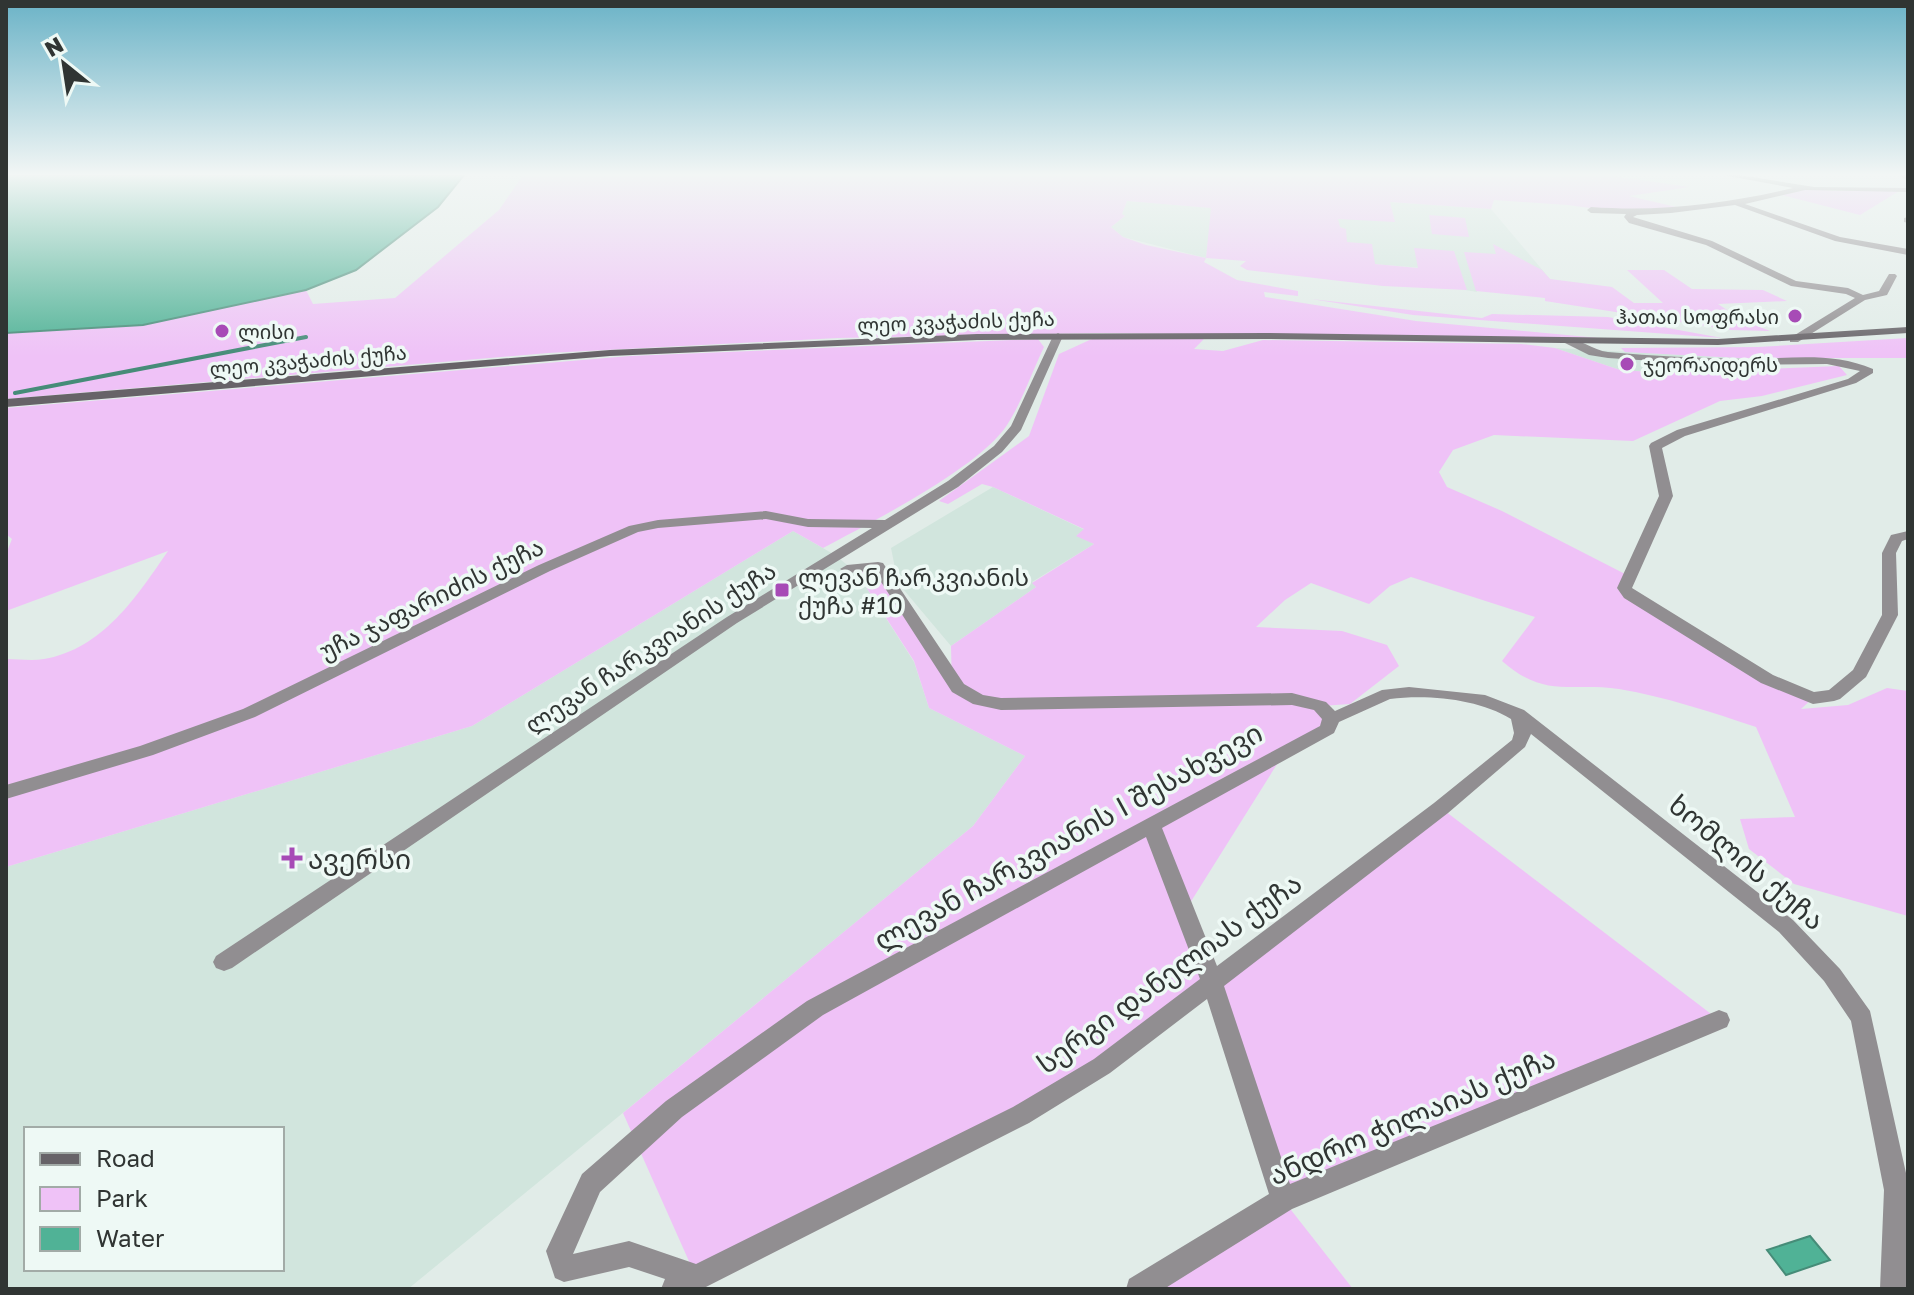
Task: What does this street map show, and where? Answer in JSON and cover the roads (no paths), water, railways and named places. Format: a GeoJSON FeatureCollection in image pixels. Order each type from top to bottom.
{"type":"FeatureCollection","features":[{"type":"Feature","properties":{"kind":"main road","name":"ლეო კვაჭაძის ქუჩა"},"geometry":{"type":"LineString","coordinates":[[6,403],[610,353],[977,337],[1718,342],[1794,340],[1906,331]]}},
{"type":"Feature","properties":{"kind":"street"},"geometry":{"type":"LineString","coordinates":[[1683,235],[1709,243],[1783,280],[1848,291],[1862,298]]}},
{"type":"Feature","properties":{"kind":"street"},"geometry":{"type":"LineString","coordinates":[[1828,235],[1908,252]]}},
{"type":"Feature","properties":{"kind":"street"},"geometry":{"type":"LineString","coordinates":[[1794,340],[1862,298],[1883,293],[1892,276]]}},
{"type":"Feature","properties":{"kind":"street","name":"ლევან ჩარკვიანის ქუჩა"},"geometry":{"type":"LineString","coordinates":[[224,962],[732,620],[953,484],[998,449],[1017,427],[1058,336]]}},
{"type":"Feature","properties":{"kind":"street"},"geometry":{"type":"LineString","coordinates":[[1567,340],[1593,353],[1620,356],[1751,362],[1834,361],[1854,363],[1869,371],[1852,381],[1681,433],[1655,446],[1666,496],[1624,588],[1629,595],[1767,679],[1813,698],[1834,695],[1860,673],[1890,615],[1889,553],[1896,538],[1908,535]]}},
{"type":"Feature","properties":{"kind":"street","name":"უჩა ჯაფარიძის ქუჩა"},"geometry":{"type":"LineString","coordinates":[[6,792],[130,758],[281,699],[488,594],[634,529],[658,524],[766,515],[808,523],[890,524]]}},
{"type":"Feature","properties":{"kind":"street","name":"ლევან ჩარკვიანის I შესახვევი"},"geometry":{"type":"LineString","coordinates":[[696,1277],[629,1254],[564,1269],[559,1251],[591,1183],[674,1109],[815,1008],[1328,729],[1331,718],[1320,706],[1292,699],[1001,704],[979,700],[958,688],[878,566],[847,569]]}},
{"type":"Feature","properties":{"kind":"street","name":"ხომლის ქუჩა"},"geometry":{"type":"LineString","coordinates":[[1331,718],[1346,715],[1390,693],[1442,695],[1492,702],[1518,714],[1786,926],[1832,975],[1862,1018],[1897,1190],[1893,1289]]}},
{"type":"Feature","properties":{"kind":"street","name":"სერგი დანელიას ქუჩა"},"geometry":{"type":"LineString","coordinates":[[674,1289],[1021,1115],[1102,1066],[1441,808],[1519,743],[1523,733],[1518,714]]}},
{"type":"Feature","properties":{"kind":"street"},"geometry":{"type":"LineString","coordinates":[[1151,825],[1212,982],[1283,1200]]}},
{"type":"Feature","properties":{"kind":"street","name":"ანდრო ჭილაიას ქუჩა"},"geometry":{"type":"LineString","coordinates":[[1139,1289],[1283,1200],[1719,1020]]}},
{"type":"Feature","properties":{"kind":"water"},"geometry":{"type":"Polygon","coordinates":[[[6,235],[401,235],[356,270],[306,290],[143,325],[6,333],[6,235]]]}},
{"type":"Feature","properties":{"kind":"water"},"geometry":{"type":"Polygon","coordinates":[[[1810,1236],[1830,1260],[1786,1275],[1767,1250],[1810,1236]]]}},
{"type":"Feature","properties":{"kind":"waterway"},"geometry":{"type":"LineString","coordinates":[[15,393],[306,337]]}},
{"type":"Feature","properties":{"kind":"place","name":"ჰათაი სოფრასი"},"geometry":{"type":"Point","coordinates":[1795,316]}},
{"type":"Feature","properties":{"kind":"place","name":"ლისი"},"geometry":{"type":"Point","coordinates":[222,331]}},
{"type":"Feature","properties":{"kind":"place","name":"ჯეორაიდერს"},"geometry":{"type":"Point","coordinates":[1627,364]}},
{"type":"Feature","properties":{"kind":"place","name":"ლევან ჩარკვიანის ქუჩა #10"},"geometry":{"type":"Point","coordinates":[782,590]}},
{"type":"Feature","properties":{"kind":"place","name":"ავერსი"},"geometry":{"type":"Point","coordinates":[292,858]}}]}
